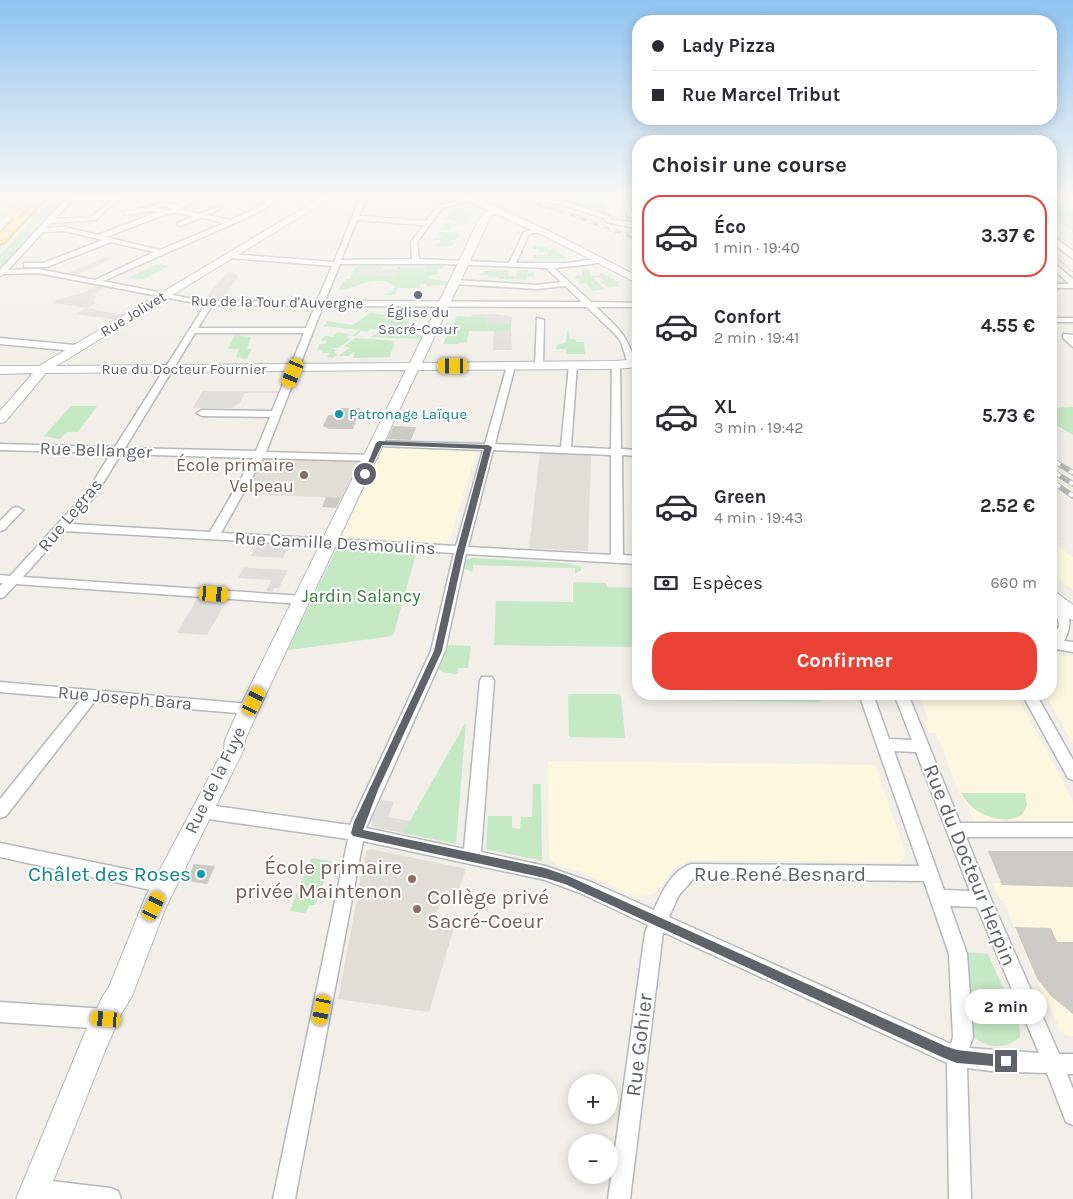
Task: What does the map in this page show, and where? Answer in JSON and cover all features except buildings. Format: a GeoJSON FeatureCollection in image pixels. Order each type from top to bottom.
{"type":"FeatureCollection","features":[{"type":"Feature","properties":{"kind":"street"},"geometry":{"type":"LineString","coordinates":[[1,273],[22,251]]}},
{"type":"Feature","properties":{"kind":"street"},"geometry":{"type":"LineString","coordinates":[[1,273],[41,268],[82,251]]}},
{"type":"Feature","properties":{"kind":"street"},"geometry":{"type":"LineString","coordinates":[[156,251],[160,252]]}},
{"type":"Feature","properties":{"kind":"street","name":"Rue Jolivet"},"geometry":{"type":"LineString","coordinates":[[0,419],[45,367],[238,251]]}},
{"type":"Feature","properties":{"kind":"street"},"geometry":{"type":"LineString","coordinates":[[213,536],[259,455],[342,251]]}},
{"type":"Feature","properties":{"kind":"street"},"geometry":{"type":"LineString","coordinates":[[415,251],[416,262]]}},
{"type":"Feature","properties":{"kind":"street","name":"Rue de la Fuye"},"geometry":{"type":"LineString","coordinates":[[33,1194],[112,1005],[119,996],[142,943],[146,926],[201,811],[234,749],[249,709],[332,542],[376,450],[389,416],[469,251]]}},
{"type":"Feature","properties":{"kind":"street"},"geometry":{"type":"LineString","coordinates":[[512,264],[518,251]]}},
{"type":"Feature","properties":{"kind":"street"},"geometry":{"type":"LineString","coordinates":[[582,251],[632,277]]}},
{"type":"Feature","properties":{"kind":"street"},"geometry":{"type":"LineString","coordinates":[[94,283],[160,252]]}},
{"type":"Feature","properties":{"kind":"street"},"geometry":{"type":"LineString","coordinates":[[230,256],[337,263],[463,262],[546,265],[586,264],[600,260]]}},
{"type":"Feature","properties":{"kind":"street"},"geometry":{"type":"LineString","coordinates":[[546,265],[619,333],[632,357]]}},
{"type":"Feature","properties":{"kind":"street"},"geometry":{"type":"LineString","coordinates":[[8,266],[41,268]]}},
{"type":"Feature","properties":{"kind":"street","name":"Rue de la Tour d'Auvergne"},"geometry":{"type":"LineString","coordinates":[[41,268],[94,283],[210,303],[632,305]]}},
{"type":"Feature","properties":{"kind":"street"},"geometry":{"type":"LineString","coordinates":[[1057,269],[1073,284]]}},
{"type":"Feature","properties":{"kind":"street"},"geometry":{"type":"LineString","coordinates":[[454,282],[537,286],[565,284]]}},
{"type":"Feature","properties":{"kind":"street"},"geometry":{"type":"LineString","coordinates":[[1057,285],[1073,284]]}},
{"type":"Feature","properties":{"kind":"street","name":"Rue Legras"},"geometry":{"type":"LineString","coordinates":[[0,594],[6,580],[62,527],[91,494],[210,303]]}},
{"type":"Feature","properties":{"kind":"street"},"geometry":{"type":"LineString","coordinates":[[539,366],[540,320]]}},
{"type":"Feature","properties":{"kind":"street"},"geometry":{"type":"LineString","coordinates":[[1057,320],[1073,320]]}},
{"type":"Feature","properties":{"kind":"street"},"geometry":{"type":"LineString","coordinates":[[193,331],[309,330]]}},
{"type":"Feature","properties":{"kind":"street"},"geometry":{"type":"LineString","coordinates":[[1073,336],[1066,336],[1073,344]]}},
{"type":"Feature","properties":{"kind":"street"},"geometry":{"type":"LineString","coordinates":[[0,340],[75,348]]}},
{"type":"Feature","properties":{"kind":"street","name":"Rue du Docteur Fournier"},"geometry":{"type":"LineString","coordinates":[[0,370],[539,366],[632,363]]}},
{"type":"Feature","properties":{"kind":"street"},"geometry":{"type":"LineString","coordinates":[[566,450],[573,365]]}},
{"type":"Feature","properties":{"kind":"street"},"geometry":{"type":"LineString","coordinates":[[616,365],[617,559]]}},
{"type":"Feature","properties":{"kind":"street"},"geometry":{"type":"LineString","coordinates":[[284,1199],[359,822],[438,651],[461,550],[511,366]]}},
{"type":"Feature","properties":{"kind":"street"},"geometry":{"type":"LineString","coordinates":[[202,413],[276,414]]}},
{"type":"Feature","properties":{"kind":"street","name":"Rue Bellanger"},"geometry":{"type":"LineString","coordinates":[[0,447],[259,455],[488,447],[632,453]]}},
{"type":"Feature","properties":{"kind":"street"},"geometry":{"type":"LineString","coordinates":[[0,528],[17,510]]}},
{"type":"Feature","properties":{"kind":"street","name":"Rue Camille Desmoulins"},"geometry":{"type":"LineString","coordinates":[[62,527],[632,560]]}},
{"type":"Feature","properties":{"kind":"street"},"geometry":{"type":"LineString","coordinates":[[6,580],[302,600]]}},
{"type":"Feature","properties":{"kind":"street"},"geometry":{"type":"LineString","coordinates":[[1057,601],[1073,614]]}},
{"type":"Feature","properties":{"kind":"street"},"geometry":{"type":"LineString","coordinates":[[1057,605],[1067,626],[1066,631],[1057,640]]}},
{"type":"Feature","properties":{"kind":"street"},"geometry":{"type":"LineString","coordinates":[[1057,644],[1073,646]]}},
{"type":"Feature","properties":{"kind":"street"},"geometry":{"type":"LineString","coordinates":[[472,856],[487,681]]}},
{"type":"Feature","properties":{"kind":"street","name":"Rue Joseph Bara"},"geometry":{"type":"LineString","coordinates":[[0,687],[249,709]]}},
{"type":"Feature","properties":{"kind":"street"},"geometry":{"type":"LineString","coordinates":[[0,810],[92,695]]}},
{"type":"Feature","properties":{"kind":"street","name":"Rue du Docteur Herpin"},"geometry":{"type":"LineString","coordinates":[[868,700],[958,954],[963,1037],[957,1056],[960,1199]]}},
{"type":"Feature","properties":{"kind":"street","name":"Rue du Docteur Herpin"},"geometry":{"type":"LineString","coordinates":[[903,700],[982,899],[1063,1064],[1073,1116]]}},
{"type":"Feature","properties":{"kind":"street"},"geometry":{"type":"LineString","coordinates":[[1032,700],[1073,774]]}},
{"type":"Feature","properties":{"kind":"street"},"geometry":{"type":"LineString","coordinates":[[885,746],[921,746]]}},
{"type":"Feature","properties":{"kind":"street"},"geometry":{"type":"LineString","coordinates":[[201,811],[357,833],[545,873],[568,880],[957,1056],[1063,1064]]}},
{"type":"Feature","properties":{"kind":"street"},"geometry":{"type":"LineString","coordinates":[[954,830],[1073,830]]}},
{"type":"Feature","properties":{"kind":"street"},"geometry":{"type":"LineString","coordinates":[[0,850],[165,885]]}},
{"type":"Feature","properties":{"kind":"street","name":"Rue René Besnard"},"geometry":{"type":"LineString","coordinates":[[658,921],[662,909],[684,874],[691,871],[929,874]]}},
{"type":"Feature","properties":{"kind":"street"},"geometry":{"type":"LineString","coordinates":[[938,898],[982,899]]}},
{"type":"Feature","properties":{"kind":"street","name":"Rue Gohier"},"geometry":{"type":"LineString","coordinates":[[619,1199],[654,932],[658,921]]}},
{"type":"Feature","properties":{"kind":"street"},"geometry":{"type":"LineString","coordinates":[[0,1012],[106,1019]]}},
{"type":"Feature","properties":{"kind":"street"},"geometry":{"type":"LineString","coordinates":[[33,1194],[110,1199]]}},
{"type":"Feature","properties":{"kind":"shaded area"},"geometry":{"type":"Polygon","coordinates":[[[106,257],[114,258],[73,276],[64,274],[106,257]]]}},
{"type":"Feature","properties":{"kind":"shaded area"},"geometry":{"type":"Polygon","coordinates":[[[383,264],[382,269],[404,269],[396,276],[359,275],[361,268],[373,268],[374,265],[383,264]]]}},
{"type":"Feature","properties":{"kind":"shaded area"},"geometry":{"type":"Polygon","coordinates":[[[227,272],[234,273],[238,277],[220,301],[204,300],[227,272]]]}},
{"type":"Feature","properties":{"kind":"shaded area"},"geometry":{"type":"Polygon","coordinates":[[[97,286],[105,288],[91,295],[97,297],[93,299],[95,303],[87,308],[54,303],[56,300],[83,293],[97,286]]]}},
{"type":"Feature","properties":{"kind":"shaded area"},"geometry":{"type":"Polygon","coordinates":[[[86,308],[125,315],[117,320],[76,314],[86,308]]]}},
{"type":"Feature","properties":{"kind":"shaded area"},"geometry":{"type":"Polygon","coordinates":[[[472,314],[497,314],[512,317],[511,324],[484,323],[471,316],[472,314]]]}},
{"type":"Feature","properties":{"kind":"shaded area"},"geometry":{"type":"Polygon","coordinates":[[[494,331],[511,331],[512,350],[493,350],[494,331]]]}},
{"type":"Feature","properties":{"kind":"shaded area"},"geometry":{"type":"Polygon","coordinates":[[[202,391],[280,391],[279,393],[245,393],[239,404],[235,405],[234,408],[193,408],[202,391]]]}},
{"type":"Feature","properties":{"kind":"shaded area"},"geometry":{"type":"Polygon","coordinates":[[[383,447],[477,449],[450,538],[444,543],[347,537],[343,534],[383,447]]]}},
{"type":"Feature","properties":{"kind":"shaded area"},"geometry":{"type":"Polygon","coordinates":[[[540,452],[591,454],[588,551],[529,548],[540,452]]]}},
{"type":"Feature","properties":{"kind":"shaded area","name":"École primaire Velpeau"},"geometry":{"type":"Polygon","coordinates":[[[267,458],[356,461],[360,463],[343,498],[243,494],[263,460],[267,458]]]}},
{"type":"Feature","properties":{"kind":"shaded area"},"geometry":{"type":"Polygon","coordinates":[[[259,541],[290,543],[283,558],[251,556],[259,541]]]}},
{"type":"Feature","properties":{"kind":"shaded area"},"geometry":{"type":"Polygon","coordinates":[[[1057,545],[1073,557],[1073,590],[1057,578],[1057,545]]]}},
{"type":"Feature","properties":{"kind":"shaded area"},"geometry":{"type":"Polygon","coordinates":[[[244,567],[288,570],[279,588],[274,588],[272,592],[266,591],[271,580],[238,578],[244,567]]]}},
{"type":"Feature","properties":{"kind":"shaded area"},"geometry":{"type":"Polygon","coordinates":[[[197,599],[226,601],[207,635],[177,633],[197,599]]]}},
{"type":"Feature","properties":{"kind":"shaded area"},"geometry":{"type":"Polygon","coordinates":[[[1057,656],[1073,656],[1073,744],[1048,700],[1057,700],[1057,656]]]}},
{"type":"Feature","properties":{"kind":"shaded area"},"geometry":{"type":"Polygon","coordinates":[[[921,700],[1019,700],[1073,801],[1073,823],[974,822],[966,802],[960,795],[936,733],[929,733],[924,721],[929,720],[921,700]]]}},
{"type":"Feature","properties":{"kind":"shaded area"},"geometry":{"type":"Polygon","coordinates":[[[548,761],[875,765],[906,855],[900,862],[691,860],[674,868],[657,892],[650,895],[635,896],[576,870],[558,866],[549,859],[548,761]]]}},
{"type":"Feature","properties":{"kind":"shaded area"},"geometry":{"type":"Polygon","coordinates":[[[381,800],[394,802],[388,817],[410,821],[403,833],[373,827],[371,821],[381,800]]]}},
{"type":"Feature","properties":{"kind":"shaded area"},"geometry":{"type":"Polygon","coordinates":[[[371,849],[466,869],[458,892],[446,890],[435,917],[451,920],[455,924],[429,1012],[338,999],[358,893],[366,893],[368,887],[359,887],[366,851],[371,849]]]}},
{"type":"Feature","properties":{"kind":"shaded area"},"geometry":{"type":"Polygon","coordinates":[[[988,851],[1073,851],[1073,1036],[1066,1035],[1061,1031],[1032,970],[1003,900],[1000,900],[993,883],[1001,883],[988,851]]]}},
{"type":"Feature","properties":{"kind":"green space"},"geometry":{"type":"Polygon","coordinates":[[[4,251],[18,251],[0,271],[0,255],[4,251]]]}},
{"type":"Feature","properties":{"kind":"green space"},"geometry":{"type":"Polygon","coordinates":[[[537,251],[555,251],[570,259],[533,259],[534,255],[547,255],[548,252],[537,251]]]}},
{"type":"Feature","properties":{"kind":"green space"},"geometry":{"type":"Polygon","coordinates":[[[157,264],[169,266],[144,279],[128,278],[157,264]]]}},
{"type":"Feature","properties":{"kind":"green space"},"geometry":{"type":"Polygon","coordinates":[[[426,264],[443,264],[443,269],[437,268],[437,274],[428,276],[428,278],[448,282],[447,285],[426,286],[426,284],[421,284],[420,288],[398,288],[394,295],[382,295],[392,292],[395,286],[381,281],[367,282],[339,290],[343,282],[346,281],[345,279],[350,279],[355,268],[361,268],[359,275],[396,276],[396,271],[402,271],[403,269],[397,269],[397,267],[424,268],[426,264]]]}},
{"type":"Feature","properties":{"kind":"green space"},"geometry":{"type":"Polygon","coordinates":[[[358,265],[374,265],[373,268],[357,267],[358,265]]]}},
{"type":"Feature","properties":{"kind":"green space"},"geometry":{"type":"Polygon","coordinates":[[[508,270],[509,276],[517,276],[516,271],[528,270],[528,273],[534,272],[535,276],[528,276],[527,280],[498,279],[498,277],[488,278],[488,275],[474,275],[485,273],[484,271],[508,270]]]}},
{"type":"Feature","properties":{"kind":"green space"},"geometry":{"type":"Polygon","coordinates":[[[582,270],[589,270],[591,276],[597,276],[602,273],[620,283],[617,284],[620,286],[609,288],[601,282],[604,281],[598,276],[593,278],[605,289],[592,291],[586,283],[581,284],[577,281],[581,280],[573,277],[582,275],[582,270]]]}},
{"type":"Feature","properties":{"kind":"green space"},"geometry":{"type":"Polygon","coordinates":[[[370,313],[385,315],[383,318],[390,319],[391,316],[409,317],[406,319],[409,323],[405,329],[410,329],[409,333],[422,336],[420,339],[370,337],[385,333],[386,330],[370,329],[368,332],[361,331],[356,336],[351,336],[359,330],[324,326],[327,321],[353,325],[370,313]]]}},
{"type":"Feature","properties":{"kind":"green space"},"geometry":{"type":"Polygon","coordinates":[[[457,316],[485,317],[485,323],[511,324],[511,331],[469,331],[467,342],[443,344],[449,331],[458,331],[451,330],[457,316]]]}},
{"type":"Feature","properties":{"kind":"green space"},"geometry":{"type":"Polygon","coordinates":[[[567,331],[569,331],[570,339],[575,339],[576,342],[584,342],[585,354],[566,354],[566,349],[556,349],[557,345],[566,343],[567,331]]]}},
{"type":"Feature","properties":{"kind":"green space"},"geometry":{"type":"Polygon","coordinates":[[[337,332],[350,334],[346,337],[350,340],[338,348],[333,348],[336,350],[334,352],[338,355],[332,358],[327,357],[330,353],[321,353],[323,350],[317,350],[320,344],[325,344],[327,341],[321,340],[324,336],[334,337],[337,332]]]}},
{"type":"Feature","properties":{"kind":"green space"},"geometry":{"type":"Polygon","coordinates":[[[235,335],[251,337],[247,349],[252,349],[247,359],[236,357],[239,349],[228,349],[235,335]]]}},
{"type":"Feature","properties":{"kind":"green space"},"geometry":{"type":"Polygon","coordinates":[[[355,338],[394,341],[390,354],[391,357],[353,358],[355,352],[348,356],[338,356],[350,348],[344,346],[355,338]]]}},
{"type":"Feature","properties":{"kind":"green space"},"geometry":{"type":"Polygon","coordinates":[[[71,406],[97,406],[78,432],[68,432],[59,439],[44,436],[71,406]]]}},
{"type":"Feature","properties":{"kind":"green space"},"geometry":{"type":"Polygon","coordinates":[[[1073,407],[1073,435],[1057,426],[1057,408],[1073,407]]]}},
{"type":"Feature","properties":{"kind":"green space","name":"Jardin Salancy"},"geometry":{"type":"Polygon","coordinates":[[[336,550],[416,554],[393,636],[288,650],[336,550]]]}},
{"type":"Feature","properties":{"kind":"green space"},"geometry":{"type":"Polygon","coordinates":[[[472,558],[566,563],[581,567],[581,570],[575,574],[575,568],[473,565],[472,572],[463,568],[465,562],[472,558]]]}},
{"type":"Feature","properties":{"kind":"green space"},"geometry":{"type":"Polygon","coordinates":[[[573,582],[606,583],[607,587],[632,588],[632,647],[494,645],[496,601],[573,602],[573,582]]]}},
{"type":"Feature","properties":{"kind":"green space"},"geometry":{"type":"Polygon","coordinates":[[[449,645],[471,646],[468,668],[458,668],[457,674],[442,672],[439,669],[449,645]]]}},
{"type":"Feature","properties":{"kind":"green space"},"geometry":{"type":"Polygon","coordinates":[[[619,694],[621,696],[625,737],[569,737],[568,695],[619,694]]]}},
{"type":"Feature","properties":{"kind":"green space"},"geometry":{"type":"Polygon","coordinates":[[[685,700],[820,700],[821,702],[685,700]]]}},
{"type":"Feature","properties":{"kind":"green space"},"geometry":{"type":"Polygon","coordinates":[[[466,722],[456,844],[403,833],[466,722]]]}},
{"type":"Feature","properties":{"kind":"green space"},"geometry":{"type":"Polygon","coordinates":[[[533,784],[541,784],[542,861],[486,849],[488,816],[512,816],[512,828],[520,829],[521,817],[532,817],[533,784]]]}},
{"type":"Feature","properties":{"kind":"green space"},"geometry":{"type":"Polygon","coordinates":[[[961,793],[1025,793],[1027,805],[1022,815],[1014,818],[996,819],[972,807],[961,793]]]}},
{"type":"Feature","properties":{"kind":"green space"},"geometry":{"type":"Polygon","coordinates":[[[311,858],[332,861],[315,905],[310,905],[305,913],[290,911],[311,858]]]}},
{"type":"Feature","properties":{"kind":"green space"},"geometry":{"type":"Polygon","coordinates":[[[965,952],[988,954],[1019,1024],[1020,1038],[1006,1045],[993,1046],[981,1042],[969,1032],[965,952]]]}},
{"type":"Feature","properties":{"kind":"tram line"},"geometry":{"type":"LineString","coordinates":[[1057,258],[1073,272]]}},
{"type":"Feature","properties":{"kind":"railway"},"geometry":{"type":"LineString","coordinates":[[1057,463],[1073,473]]}},
{"type":"Feature","properties":{"kind":"railway"},"geometry":{"type":"LineString","coordinates":[[1057,474],[1073,484]]}},
{"type":"Feature","properties":{"kind":"railway"},"geometry":{"type":"LineString","coordinates":[[1057,485],[1073,496]]}},
{"type":"Feature","properties":{"kind":"place","name":"Église du Sacré-Cœur"},"geometry":{"type":"Point","coordinates":[418,295]}},
{"type":"Feature","properties":{"kind":"place","name":"Patronage Laïque"},"geometry":{"type":"Point","coordinates":[339,414]}},
{"type":"Feature","properties":{"kind":"place","name":"École primaire Velpeau"},"geometry":{"type":"Point","coordinates":[304,475]}},
{"type":"Feature","properties":{"kind":"place","name":"Châlet des Roses"},"geometry":{"type":"Point","coordinates":[201,874]}},
{"type":"Feature","properties":{"kind":"place","name":"École primaire privée Maintenon"},"geometry":{"type":"Point","coordinates":[412,879]}},
{"type":"Feature","properties":{"kind":"place","name":"Collège privé Sacré-Coeur"},"geometry":{"type":"Point","coordinates":[417,909]}},
{"type":"Feature","properties":{"kind":"route"},"geometry":{"type":"LineString","coordinates":[[365,474],[379,443],[488,447],[459,557],[438,651],[428,676],[373,790],[359,822],[357,833],[472,856],[568,880],[944,1052],[957,1056],[1006,1061]]}}]}
